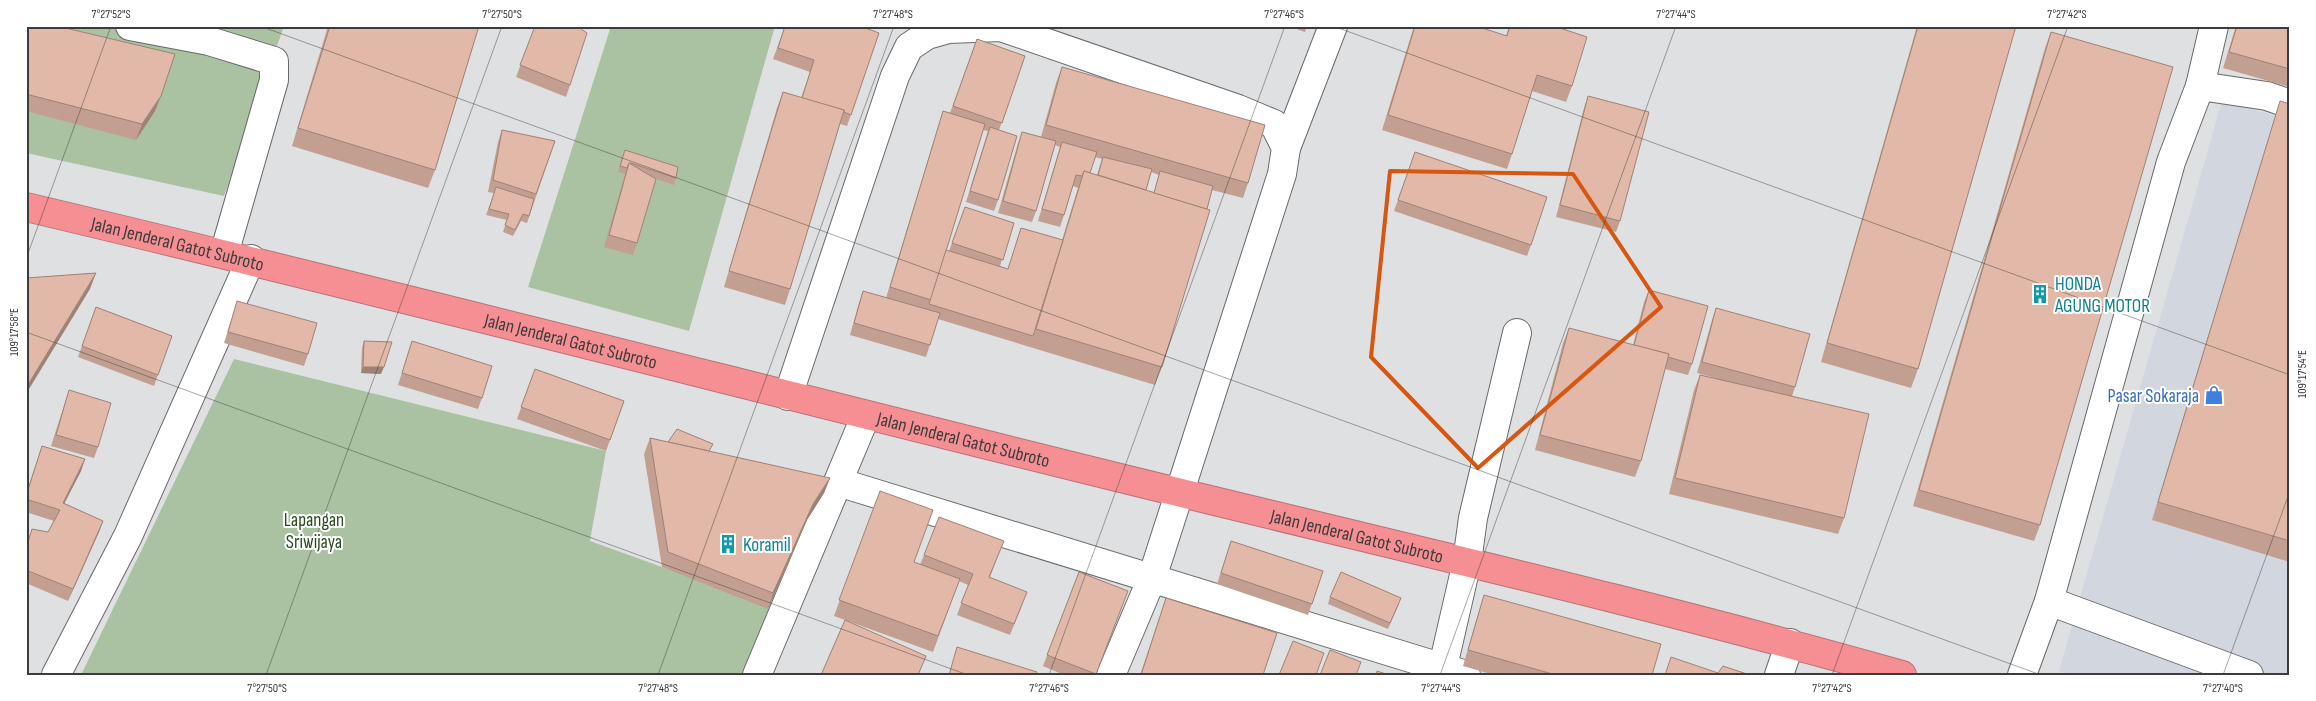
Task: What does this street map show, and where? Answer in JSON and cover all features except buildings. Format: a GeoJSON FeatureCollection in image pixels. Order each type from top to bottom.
{"type":"FeatureCollection","features":[{"type":"Feature","properties":{"kind":"highway","name":"Jalan Jenderal Gatot Subroto"},"geometry":{"type":"LineString","coordinates":[[26,207],[251,259],[788,396],[1467,562],[1790,643],[1902,675]]}},
{"type":"Feature","properties":{"kind":"street"},"geometry":{"type":"LineString","coordinates":[[130,26],[209,41],[274,61],[274,80],[224,254]]}},
{"type":"Feature","properties":{"kind":"street"},"geometry":{"type":"LineString","coordinates":[[1111,675],[1152,578],[1282,174],[1286,148],[1333,26]]}},
{"type":"Feature","properties":{"kind":"street"},"geometry":{"type":"LineString","coordinates":[[2022,675],[2049,601],[2171,162],[2200,86],[2214,26]]}},
{"type":"Feature","properties":{"kind":"street"},"geometry":{"type":"LineString","coordinates":[[788,396],[895,76],[909,47],[927,35],[948,30],[1002,27],[1274,124],[1286,148]]}},
{"type":"Feature","properties":{"kind":"street"},"geometry":{"type":"LineString","coordinates":[[2200,86],[2267,96],[2290,104]]}},
{"type":"Feature","properties":{"kind":"street"},"geometry":{"type":"LineString","coordinates":[[56,675],[128,536],[251,259]]}},
{"type":"Feature","properties":{"kind":"street"},"geometry":{"type":"LineString","coordinates":[[838,482],[1451,672],[1473,518],[1517,333]]}},
{"type":"Feature","properties":{"kind":"street"},"geometry":{"type":"LineString","coordinates":[[757,675],[866,415]]}},
{"type":"Feature","properties":{"kind":"street"},"geometry":{"type":"LineString","coordinates":[[2049,601],[2250,675]]}},
{"type":"Feature","properties":{"kind":"street"},"geometry":{"type":"LineString","coordinates":[[1779,675],[1790,643]]}},
{"type":"Feature","properties":{"kind":"highlighted area"},"geometry":{"type":"Polygon","coordinates":[[[1390,171],[1573,174],[1661,307],[1478,468],[1371,357],[1390,171]]]}},
{"type":"Feature","properties":{"kind":"shaded area","name":"Pasar Sokaraja"},"geometry":{"type":"Polygon","coordinates":[[[2222,101],[2290,120],[2290,675],[2073,675],[2059,671],[2222,101]]]}},
{"type":"Feature","properties":{"kind":"green space"},"geometry":{"type":"Polygon","coordinates":[[[26,26],[284,26],[224,196],[26,153],[26,26]]]}},
{"type":"Feature","properties":{"kind":"green space"},"geometry":{"type":"Polygon","coordinates":[[[611,26],[775,26],[689,331],[528,287],[611,26]]]}},
{"type":"Feature","properties":{"kind":"green space","name":"Lapangan Sriwijaya"},"geometry":{"type":"Polygon","coordinates":[[[234,359],[606,451],[590,541],[787,612],[759,675],[81,675],[234,359]]]}},
{"type":"Feature","properties":{"kind":"place","name":"HONDA AGUNG MOTOR"},"geometry":{"type":"Point","coordinates":[2040,294]}},
{"type":"Feature","properties":{"kind":"place","name":"Pasar Sokaraja"},"geometry":{"type":"Point","coordinates":[2214,395]}},
{"type":"Feature","properties":{"kind":"place","name":"Koramil"},"geometry":{"type":"Point","coordinates":[728,544]}}]}
